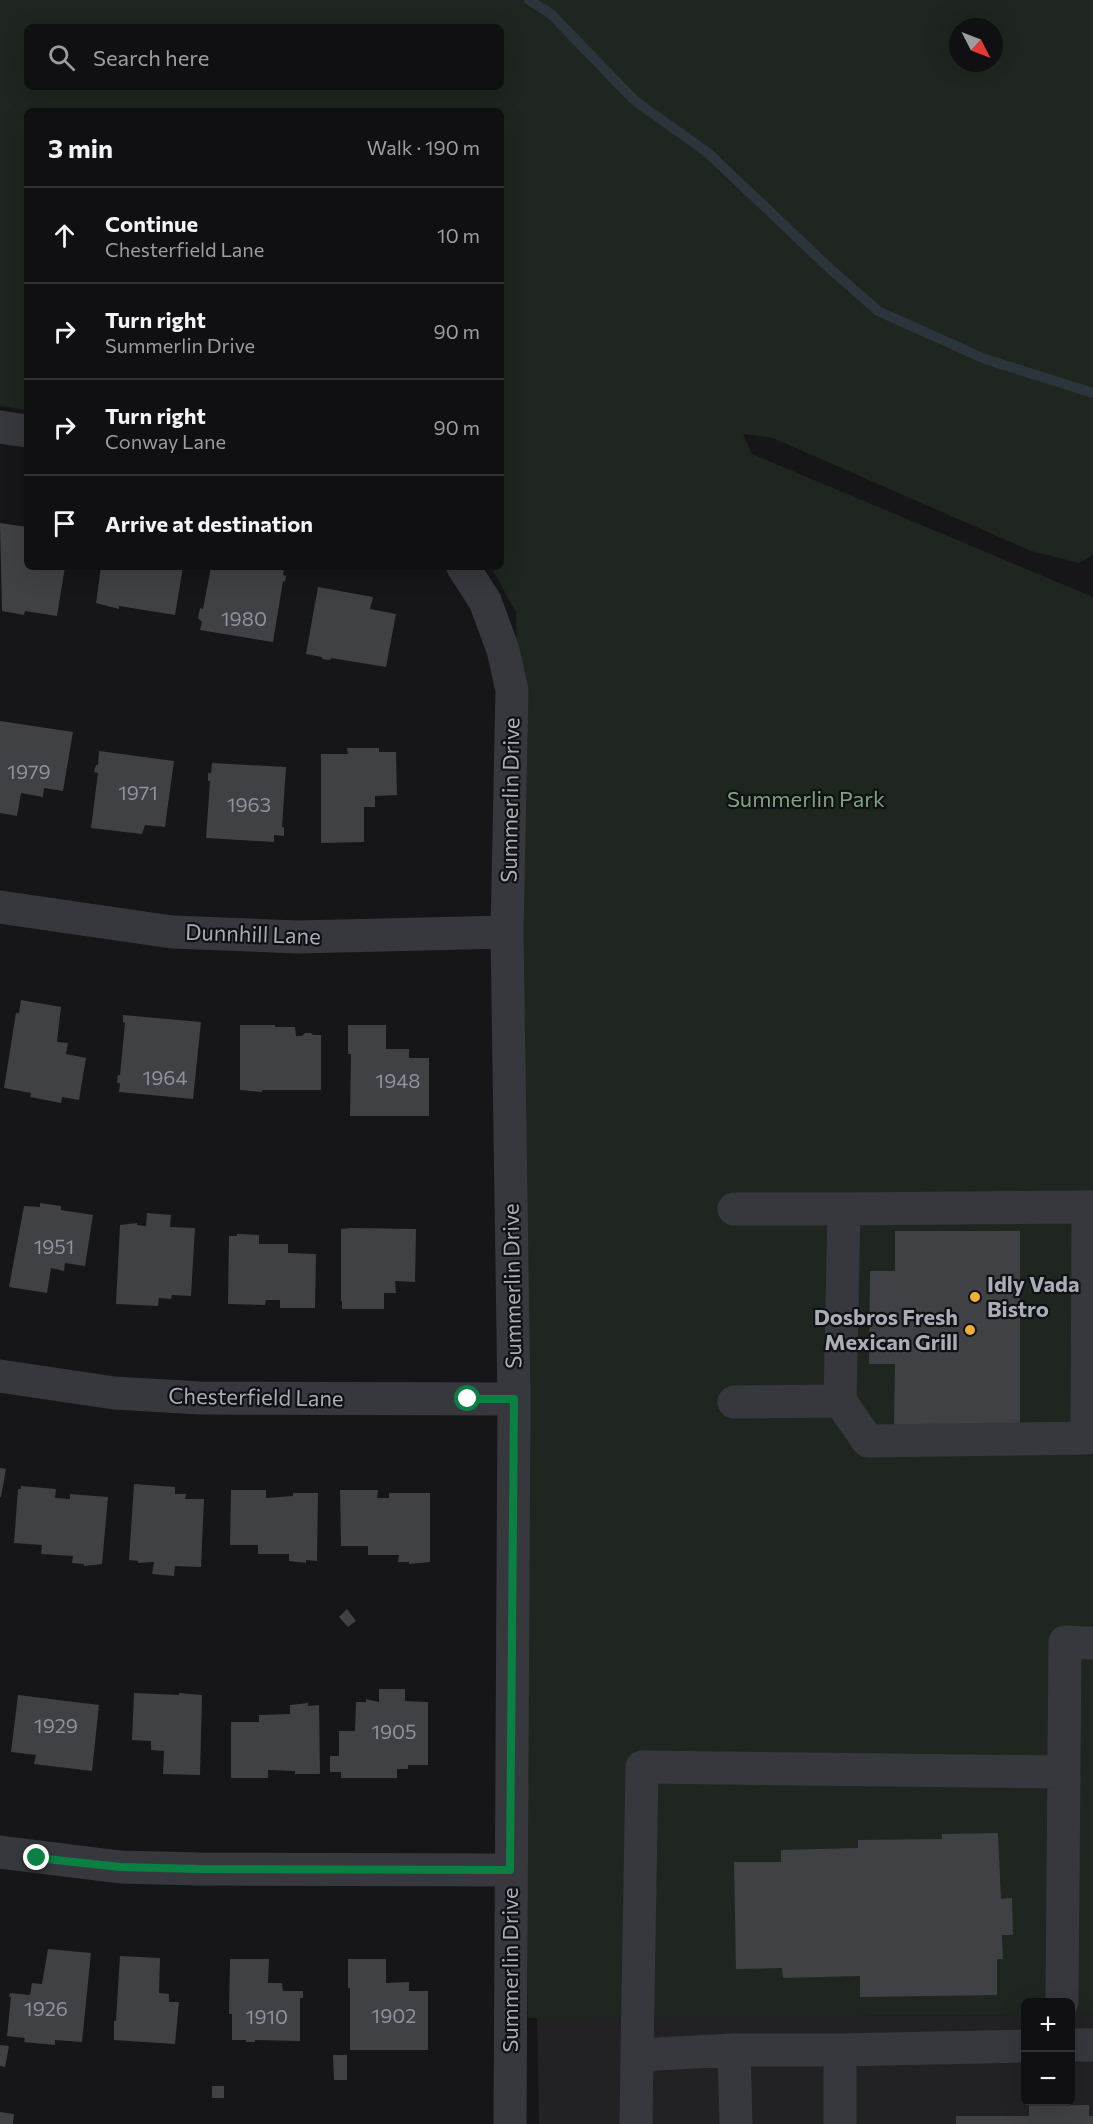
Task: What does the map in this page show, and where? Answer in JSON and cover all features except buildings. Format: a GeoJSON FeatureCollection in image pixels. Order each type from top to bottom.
{"type":"FeatureCollection","features":[{"type":"Feature","properties":{"kind":"street"},"geometry":{"type":"LineString","coordinates":[[0,427],[24,431]]}},
{"type":"Feature","properties":{"kind":"street","name":"Summerlin Drive"},"geometry":{"type":"LineString","coordinates":[[465,570],[485,601],[503,650],[512,690],[507,932],[514,1399],[510,2124]]}},
{"type":"Feature","properties":{"kind":"street","name":"Dunnhill Lane"},"geometry":{"type":"LineString","coordinates":[[0,907],[172,932],[297,937],[507,932]]}},
{"type":"Feature","properties":{"kind":"street"},"geometry":{"type":"LineString","coordinates":[[734,1209],[1091,1207],[1087,1438],[868,1441],[840,1401],[844,1209]]}},
{"type":"Feature","properties":{"kind":"street","name":"Chesterfield Lane"},"geometry":{"type":"LineString","coordinates":[[0,1376],[114,1394],[200,1398],[514,1399]]}},
{"type":"Feature","properties":{"kind":"street"},"geometry":{"type":"LineString","coordinates":[[734,1402],[840,1401]]}},
{"type":"Feature","properties":{"kind":"street"},"geometry":{"type":"LineString","coordinates":[[1062,1998],[1065,1642],[1093,1643]]}},
{"type":"Feature","properties":{"kind":"street"},"geometry":{"type":"LineString","coordinates":[[636,2124],[642,1767],[1064,1772]]}},
{"type":"Feature","properties":{"kind":"street"},"geometry":{"type":"LineString","coordinates":[[0,1852],[120,1867],[510,1870]]}},
{"type":"Feature","properties":{"kind":"street"},"geometry":{"type":"LineString","coordinates":[[1075,2046],[1093,2045]]}},
{"type":"Feature","properties":{"kind":"street"},"geometry":{"type":"LineString","coordinates":[[637,2055],[734,2050],[1021,2046]]}},
{"type":"Feature","properties":{"kind":"street"},"geometry":{"type":"LineString","coordinates":[[734,2050],[736,2124]]}},
{"type":"Feature","properties":{"kind":"street"},"geometry":{"type":"LineString","coordinates":[[840,2050],[840,2124]]}},
{"type":"Feature","properties":{"kind":"shaded area"},"geometry":{"type":"Polygon","coordinates":[[[1075,2014],[1093,2014],[1093,2124],[539,2124],[537,2017],[1021,2015],[1021,2106],[1075,2106],[1075,2014]]]}},
{"type":"Feature","properties":{"kind":"green space","name":"Summerlin Park"},"geometry":{"type":"Polygon","coordinates":[[[0,0],[1093,0],[1093,555],[1079,563],[1031,551],[773,438],[743,434],[752,454],[1093,597],[1093,2014],[1075,2014],[1075,1998],[1021,1998],[1021,2015],[528,2018],[516,612],[493,570],[504,570],[504,108],[24,108],[24,410],[0,406],[0,0]]]}},
{"type":"Feature","properties":{"kind":"waterway"},"geometry":{"type":"LineString","coordinates":[[529,0],[551,14],[635,101],[707,152],[878,311],[985,359],[1093,393]]}},
{"type":"Feature","properties":{"kind":"place","name":"Idly Vada Bistro"},"geometry":{"type":"Point","coordinates":[975,1297]}},
{"type":"Feature","properties":{"kind":"place","name":"Dosbros Fresh Mexican Grill"},"geometry":{"type":"Point","coordinates":[970,1330]}},
{"type":"Feature","properties":{"kind":"route"},"geometry":{"type":"LineString","coordinates":[[37,1858],[120,1867],[198,1869],[510,1870],[514,1399],[468,1399]]}}]}
